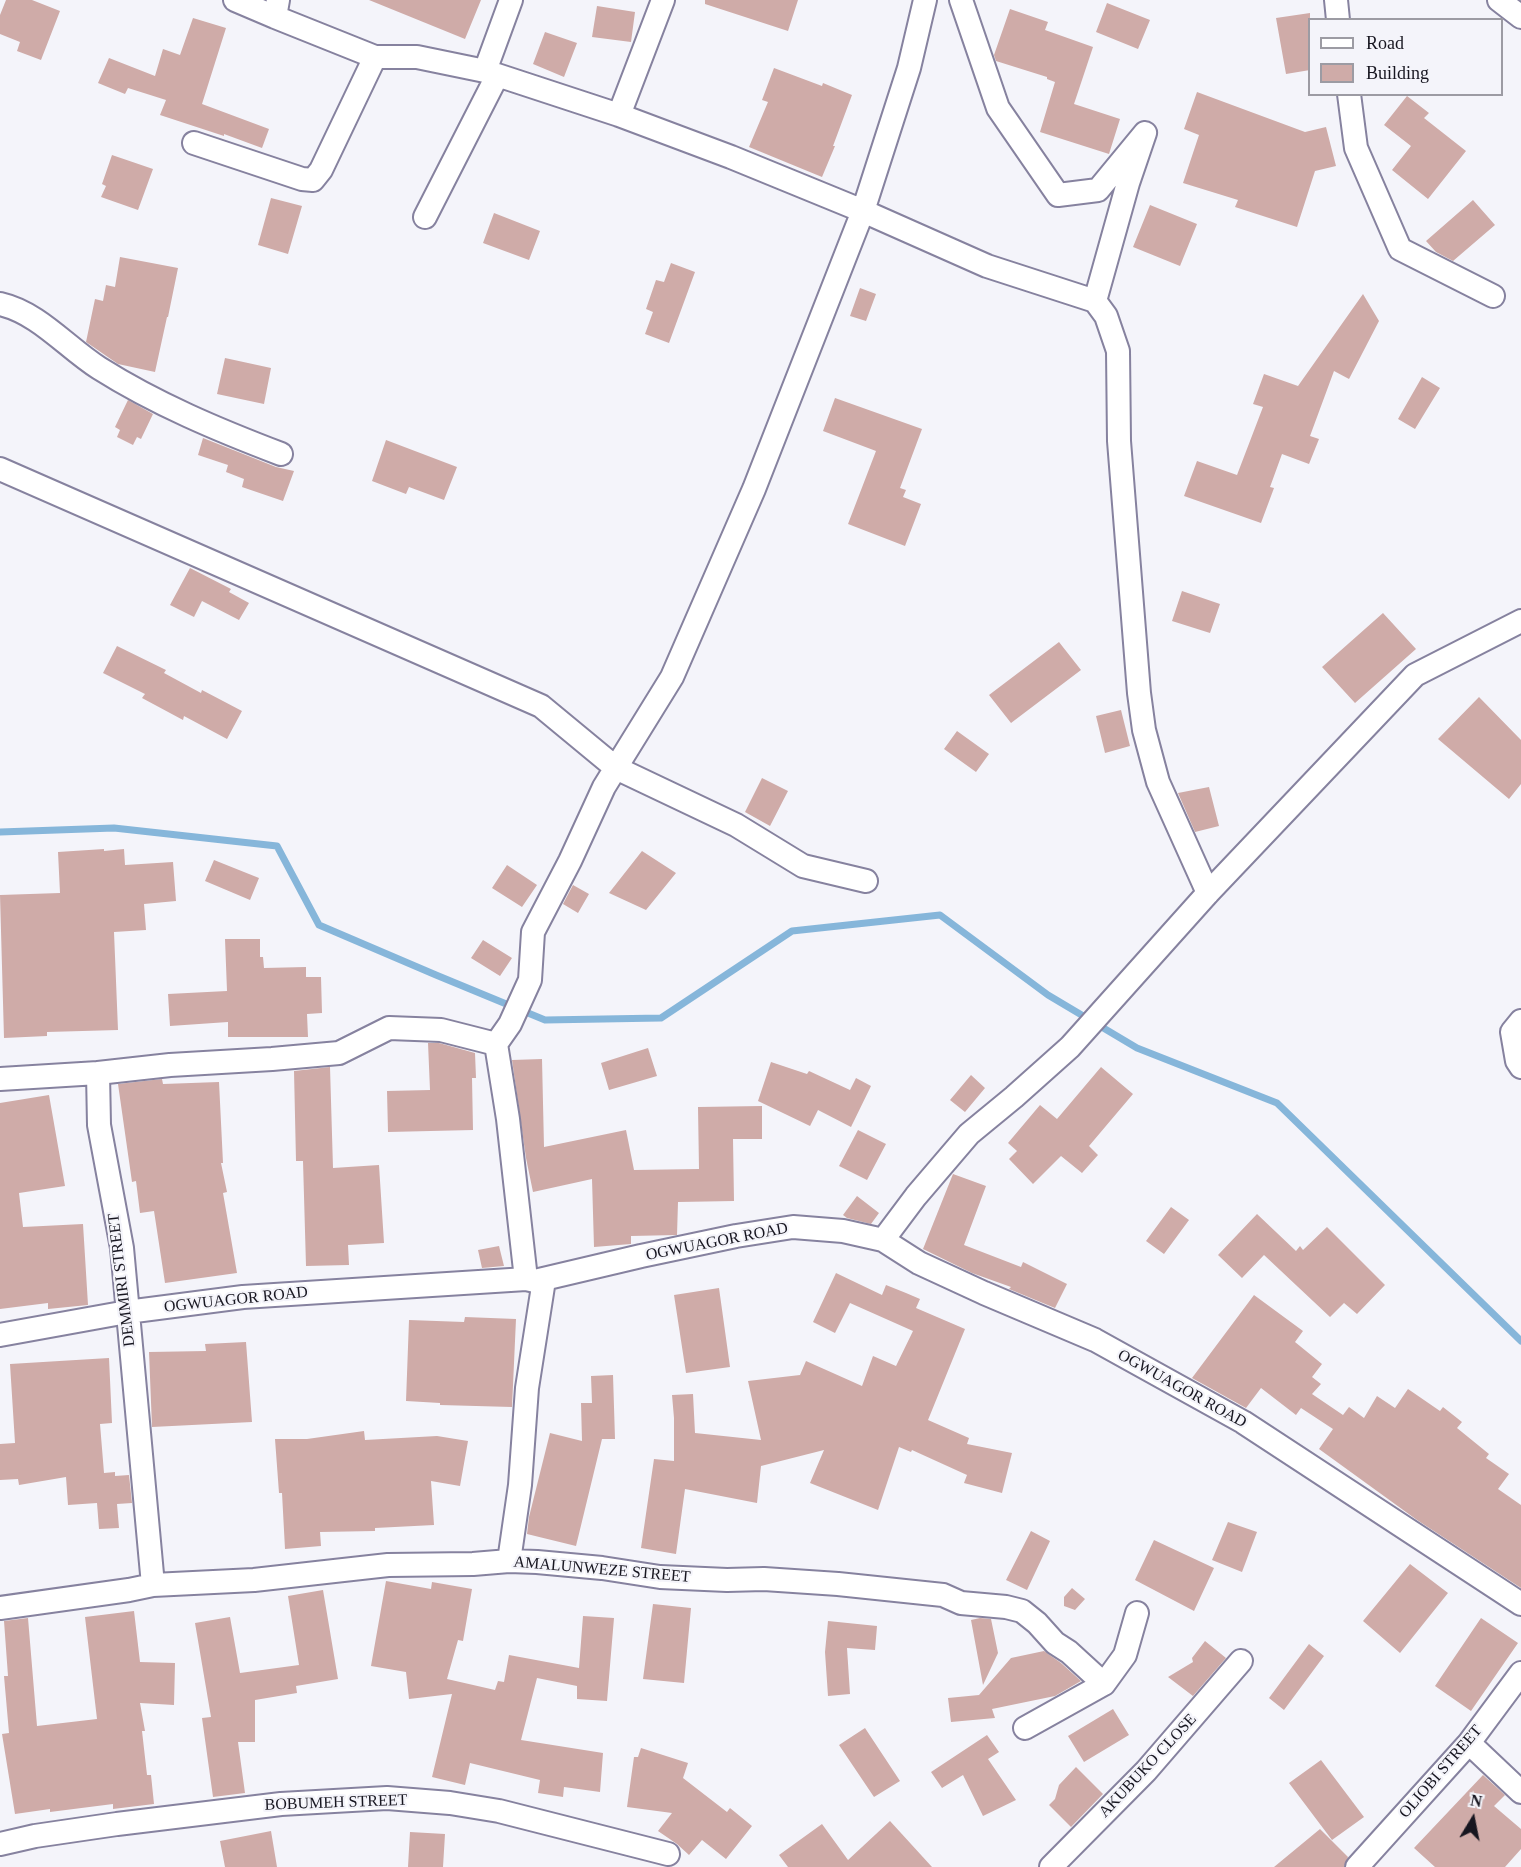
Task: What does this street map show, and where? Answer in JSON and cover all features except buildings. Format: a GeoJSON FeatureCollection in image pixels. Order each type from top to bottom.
{"type":"FeatureCollection","features":[{"type":"Feature","properties":{"kind":"street"},"geometry":{"type":"LineString","coordinates":[[235,0],[277,8],[375,57],[417,57],[491,74],[619,115],[731,157],[863,211],[987,266],[1095,302],[1106,316],[1118,351],[1119,441],[1144,730],[1158,782],[1208,893]]}},
{"type":"Feature","properties":{"kind":"street"},"geometry":{"type":"LineString","coordinates":[[425,217],[491,74],[511,0]]}},
{"type":"Feature","properties":{"kind":"street"},"geometry":{"type":"LineString","coordinates":[[619,115],[663,0]]}},
{"type":"Feature","properties":{"kind":"street"},"geometry":{"type":"LineString","coordinates":[[509,1561],[520,1485],[535,1279],[496,1044],[514,1017],[530,980],[532,932],[570,861],[604,788],[672,678],[754,489],[863,211],[909,68],[925,0]]}},
{"type":"Feature","properties":{"kind":"street"},"geometry":{"type":"LineString","coordinates":[[961,0],[998,108],[1059,195],[1098,190],[1145,134],[1128,183],[1095,302]]}},
{"type":"Feature","properties":{"kind":"street"},"geometry":{"type":"LineString","coordinates":[[1336,0],[1338,18]]}},
{"type":"Feature","properties":{"kind":"street"},"geometry":{"type":"LineString","coordinates":[[1499,0],[1521,17]]}},
{"type":"Feature","properties":{"kind":"street"},"geometry":{"type":"LineString","coordinates":[[194,143],[302,179],[313,180],[321,170],[375,57]]}},
{"type":"Feature","properties":{"kind":"street"},"geometry":{"type":"LineString","coordinates":[[1348,96],[1356,148],[1400,249],[1493,296]]}},
{"type":"Feature","properties":{"kind":"street"},"geometry":{"type":"LineString","coordinates":[[0,304],[12,307],[45,326],[98,367],[167,406],[224,432],[281,454]]}},
{"type":"Feature","properties":{"kind":"street"},"geometry":{"type":"LineString","coordinates":[[0,468],[541,706],[616,768],[736,825],[804,866],[866,881]]}},
{"type":"Feature","properties":{"kind":"street"},"geometry":{"type":"LineString","coordinates":[[883,1240],[916,1196],[969,1134],[1070,1047],[1208,893],[1415,675],[1521,621]]}},
{"type":"Feature","properties":{"kind":"street"},"geometry":{"type":"LineString","coordinates":[[1521,1021],[1512,1032],[1517,1061],[1521,1068]]}},
{"type":"Feature","properties":{"kind":"street"},"geometry":{"type":"LineString","coordinates":[[0,1079],[339,1053],[388,1028],[441,1030],[496,1044]]}},
{"type":"Feature","properties":{"kind":"street","name":"DEMMIRI STREET"},"geometry":{"type":"LineString","coordinates":[[98,1073],[99,1125],[122,1248],[153,1586]]}},
{"type":"Feature","properties":{"kind":"street","name":"OGWUAGOR ROAD"},"geometry":{"type":"LineString","coordinates":[[0,1335],[127,1312],[255,1296],[535,1279],[736,1236],[793,1227],[843,1231],[883,1240],[930,1268],[1095,1340],[1243,1422],[1521,1604]]}},
{"type":"Feature","properties":{"kind":"street","name":"AMALUNWEZE STREET"},"geometry":{"type":"LineString","coordinates":[[0,1608],[153,1586],[254,1580],[388,1565],[473,1564],[509,1561],[602,1568],[660,1577],[764,1579],[838,1584],[943,1594],[961,1603],[1006,1607],[1022,1611],[1037,1623],[1055,1643],[1069,1652],[1104,1684]]}},
{"type":"Feature","properties":{"kind":"street"},"geometry":{"type":"LineString","coordinates":[[1025,1728],[1104,1684],[1125,1655],[1137,1613]]}},
{"type":"Feature","properties":{"kind":"street","name":"AKUBUKO CLOSE"},"geometry":{"type":"LineString","coordinates":[[1051,1867],[1146,1771],[1241,1661]]}},
{"type":"Feature","properties":{"kind":"street","name":"OLIOBI STREET"},"geometry":{"type":"LineString","coordinates":[[1357,1867],[1469,1743],[1521,1673]]}},
{"type":"Feature","properties":{"kind":"street"},"geometry":{"type":"LineString","coordinates":[[1469,1743],[1521,1792]]}},
{"type":"Feature","properties":{"kind":"street","name":"BOBUMEH STREET"},"geometry":{"type":"LineString","coordinates":[[0,1844],[105,1826],[281,1804],[387,1798],[450,1803],[499,1811],[668,1854]]}},
{"type":"Feature","properties":{"kind":"waterway"},"geometry":{"type":"LineString","coordinates":[[0,832],[114,828],[277,846],[319,925],[545,1020],[661,1018],[792,931],[940,915],[1048,995],[1137,1048],[1277,1103],[1521,1341]]}}]}
